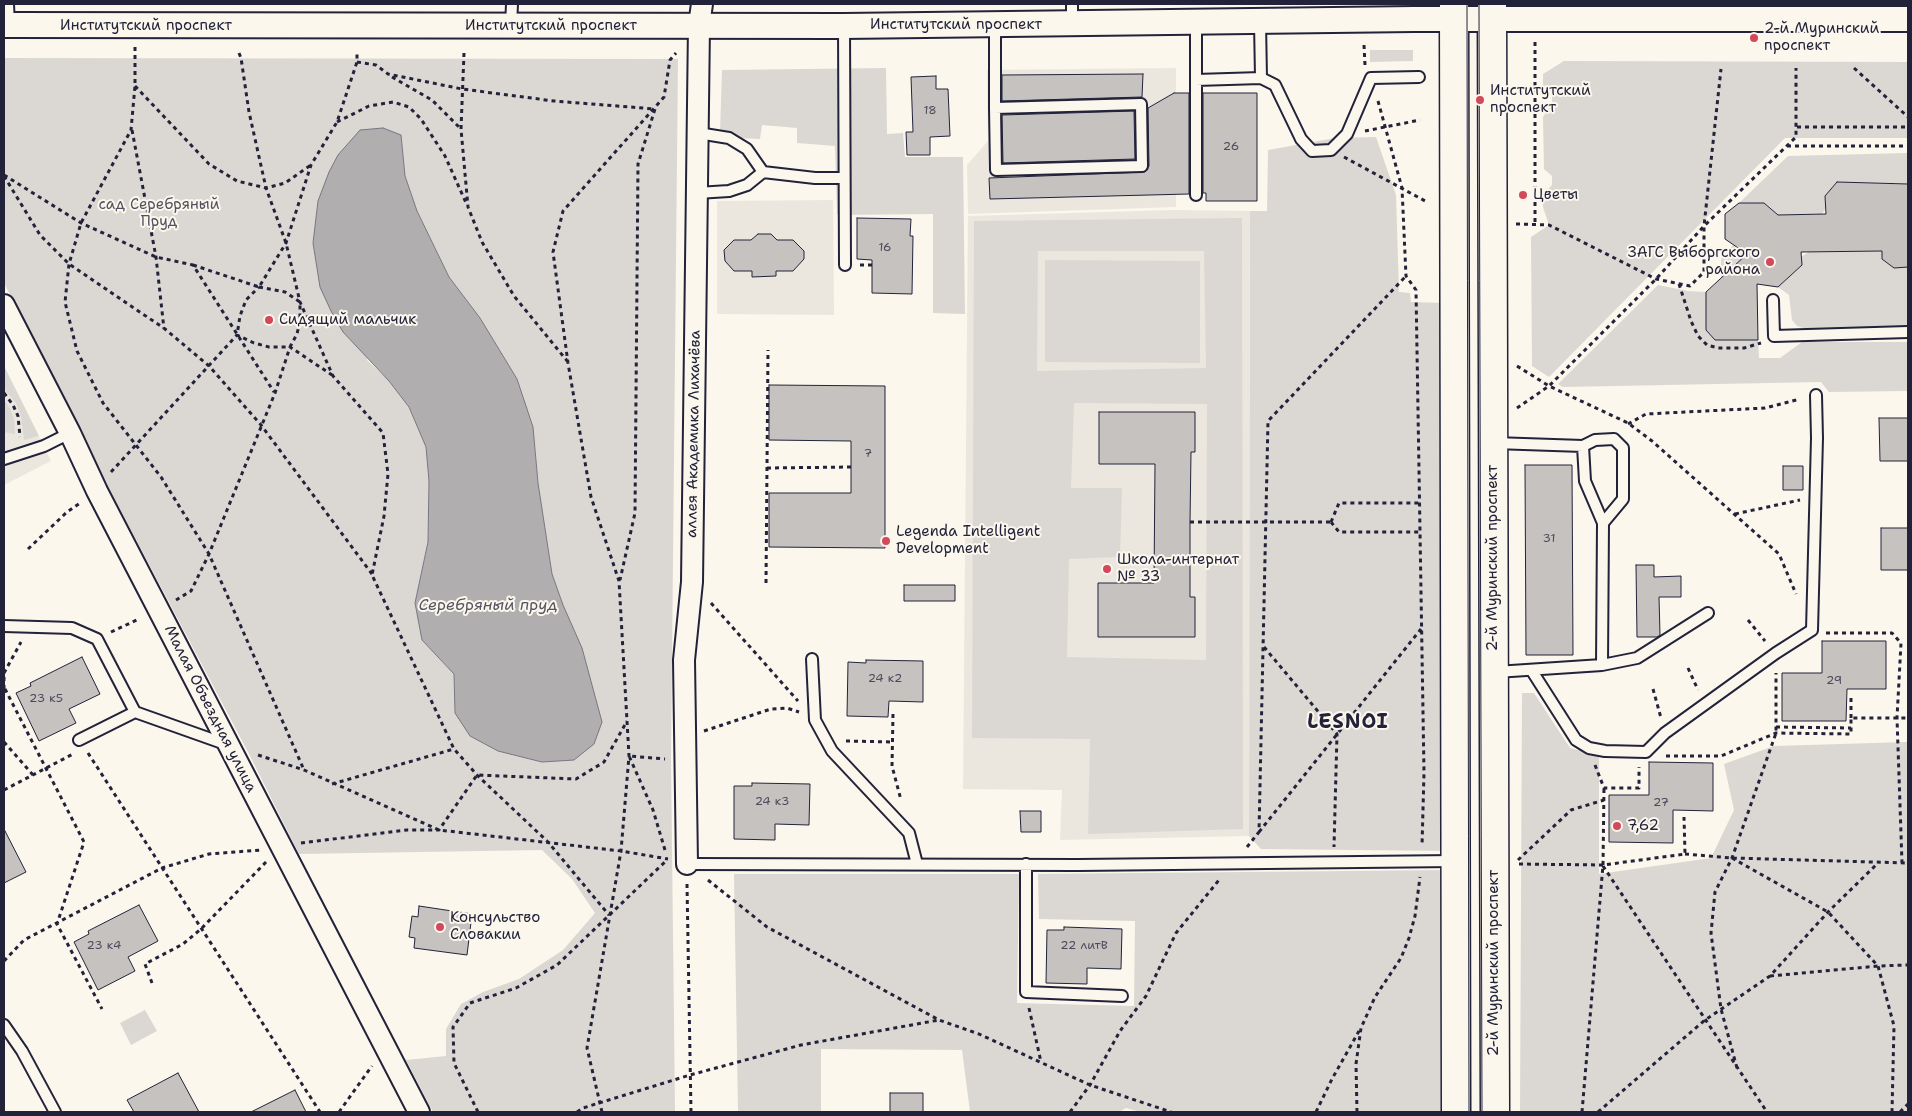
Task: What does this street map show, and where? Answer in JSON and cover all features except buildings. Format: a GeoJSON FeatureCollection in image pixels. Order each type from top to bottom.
{"type":"FeatureCollection","features":[{"type":"Feature","properties":{"kind":"main road"},"geometry":{"type":"LineString","coordinates":[[1454,11],[1456,1112]]}},
{"type":"Feature","properties":{"kind":"main road","name":"2-й Муринский проспект"},"geometry":{"type":"LineString","coordinates":[[1492,11],[1495,1112]]}},
{"type":"Feature","properties":{"kind":"street","name":"Институтский проспект"},"geometry":{"type":"LineString","coordinates":[[7,18],[701,14],[844,26],[995,24],[1072,14],[1196,23],[1260,22],[1454,11],[1831,15],[1908,18]]}},
{"type":"Feature","properties":{"kind":"street","name":"аллея Академика Лихачёва"},"geometry":{"type":"LineString","coordinates":[[687,864],[684,660],[692,582],[701,14]]}},
{"type":"Feature","properties":{"kind":"street","name":"Малая Объездная улица"},"geometry":{"type":"LineString","coordinates":[[4,305],[70,433],[97,491],[419,1112]]}},
{"type":"Feature","properties":{"kind":"lane"},"geometry":{"type":"LineString","coordinates":[[1260,22],[1261,78]]}},
{"type":"Feature","properties":{"kind":"lane"},"geometry":{"type":"LineString","coordinates":[[1196,23],[1196,195]]}},
{"type":"Feature","properties":{"kind":"lane"},"geometry":{"type":"LineString","coordinates":[[995,24],[995,108],[996,170],[1142,166],[1141,104],[995,108]]}},
{"type":"Feature","properties":{"kind":"lane"},"geometry":{"type":"LineString","coordinates":[[844,26],[845,265]]}},
{"type":"Feature","properties":{"kind":"lane"},"geometry":{"type":"LineString","coordinates":[[1196,80],[1261,78],[1275,86],[1300,139],[1312,151],[1331,150],[1347,134],[1371,78],[1419,77]]}},
{"type":"Feature","properties":{"kind":"lane"},"geometry":{"type":"LineString","coordinates":[[698,133],[729,138],[747,149],[763,172]]}},
{"type":"Feature","properties":{"kind":"lane"},"geometry":{"type":"LineString","coordinates":[[697,193],[728,191],[747,185],[763,172],[815,178],[844,178]]}},
{"type":"Feature","properties":{"kind":"lane"},"geometry":{"type":"LineString","coordinates":[[1773,300],[1774,336],[1908,332]]}},
{"type":"Feature","properties":{"kind":"lane"},"geometry":{"type":"LineString","coordinates":[[1532,671],[1576,740],[1589,748],[1605,751],[1643,752],[1665,733],[1705,704],[1776,653],[1812,630],[1816,395]]}},
{"type":"Feature","properties":{"kind":"lane"},"geometry":{"type":"LineString","coordinates":[[4,459],[44,446],[70,433]]}},
{"type":"Feature","properties":{"kind":"lane"},"geometry":{"type":"LineString","coordinates":[[1493,443],[1583,446],[1596,440],[1614,439],[1623,448],[1623,499],[1602,523]]}},
{"type":"Feature","properties":{"kind":"lane"},"geometry":{"type":"LineString","coordinates":[[1583,446],[1585,482],[1602,523],[1602,665]]}},
{"type":"Feature","properties":{"kind":"lane"},"geometry":{"type":"LineString","coordinates":[[1494,672],[1602,665],[1638,658],[1708,613]]}},
{"type":"Feature","properties":{"kind":"lane"},"geometry":{"type":"LineString","coordinates":[[4,626],[72,628],[97,639],[135,712],[229,746]]}},
{"type":"Feature","properties":{"kind":"lane"},"geometry":{"type":"LineString","coordinates":[[812,659],[815,720],[832,751],[909,833],[917,864]]}},
{"type":"Feature","properties":{"kind":"lane"},"geometry":{"type":"LineString","coordinates":[[80,740],[135,712]]}},
{"type":"Feature","properties":{"kind":"lane"},"geometry":{"type":"LineString","coordinates":[[687,864],[1078,865],[1456,861]]}},
{"type":"Feature","properties":{"kind":"lane"},"geometry":{"type":"LineString","coordinates":[[1026,864],[1026,992],[1122,996]]}},
{"type":"Feature","properties":{"kind":"lane"},"geometry":{"type":"LineString","coordinates":[[4,1025],[22,1051],[55,1112]]}},
{"type":"Feature","properties":{"kind":"path"},"geometry":{"type":"LineString","coordinates":[[1535,42],[1535,223]]}},
{"type":"Feature","properties":{"kind":"path"},"geometry":{"type":"LineString","coordinates":[[1316,1112],[1361,1028],[1375,997],[1401,958],[1415,916],[1422,861],[1424,773],[1416,290],[1406,276],[1402,188],[1386,127],[1365,63],[1364,45]]}},
{"type":"Feature","properties":{"kind":"path"},"geometry":{"type":"LineString","coordinates":[[602,1112],[587,1048],[621,851],[630,756],[619,581],[591,497],[568,363],[553,252],[563,211],[664,97],[670,60],[676,52]]}},
{"type":"Feature","properties":{"kind":"path"},"geometry":{"type":"LineString","coordinates":[[239,53],[249,112],[266,188],[286,243],[300,302],[334,376]]}},
{"type":"Feature","properties":{"kind":"path"},"geometry":{"type":"LineString","coordinates":[[28,549],[67,512],[97,491],[104,480],[237,335],[240,316],[246,300],[259,287],[286,243],[311,165],[337,122],[357,62],[358,53]]}},
{"type":"Feature","properties":{"kind":"path"},"geometry":{"type":"LineString","coordinates":[[464,54],[461,129],[468,208]]}},
{"type":"Feature","properties":{"kind":"path"},"geometry":{"type":"LineString","coordinates":[[357,62],[376,65],[432,100],[461,129]]}},
{"type":"Feature","properties":{"kind":"path"},"geometry":{"type":"LineString","coordinates":[[1517,409],[1549,386],[1656,279],[1704,226],[1796,137],[1796,68]]}},
{"type":"Feature","properties":{"kind":"path"},"geometry":{"type":"LineString","coordinates":[[1854,68],[1908,117]]}},
{"type":"Feature","properties":{"kind":"path"},"geometry":{"type":"LineString","coordinates":[[1516,224],[1535,223],[1549,226],[1656,279],[1690,286],[1704,272],[1704,226],[1722,69]]}},
{"type":"Feature","properties":{"kind":"path"},"geometry":{"type":"LineString","coordinates":[[388,74],[462,89],[554,101],[655,109]]}},
{"type":"Feature","properties":{"kind":"path"},"geometry":{"type":"LineString","coordinates":[[164,329],[156,256],[132,130],[135,86],[209,164],[237,182],[266,188],[285,183],[311,165]]}},
{"type":"Feature","properties":{"kind":"path"},"geometry":{"type":"LineString","coordinates":[[337,122],[369,106],[393,102],[409,107],[421,120],[444,156],[482,242],[514,296],[568,363]]}},
{"type":"Feature","properties":{"kind":"path"},"geometry":{"type":"LineString","coordinates":[[619,581],[635,513],[638,164],[655,109]]}},
{"type":"Feature","properties":{"kind":"path"},"geometry":{"type":"LineString","coordinates":[[1347,134],[1420,120]]}},
{"type":"Feature","properties":{"kind":"path"},"geometry":{"type":"LineString","coordinates":[[1797,127],[1908,127]]}},
{"type":"Feature","properties":{"kind":"path"},"geometry":{"type":"LineString","coordinates":[[132,130],[81,223],[69,264],[64,302],[77,351],[103,403],[161,478],[209,554],[304,770]]}},
{"type":"Feature","properties":{"kind":"path"},"geometry":{"type":"LineString","coordinates":[[1787,146],[1908,146]]}},
{"type":"Feature","properties":{"kind":"path"},"geometry":{"type":"LineString","coordinates":[[1331,150],[1427,202]]}},
{"type":"Feature","properties":{"kind":"path"},"geometry":{"type":"LineString","coordinates":[[4,176],[81,223],[156,256],[193,265],[259,287],[285,292],[300,302]]}},
{"type":"Feature","properties":{"kind":"path"},"geometry":{"type":"LineString","coordinates":[[4,176],[40,235],[69,264],[164,329],[208,366],[261,425],[372,575],[454,749],[477,775],[548,842],[609,916]]}},
{"type":"Feature","properties":{"kind":"path"},"geometry":{"type":"LineString","coordinates":[[193,265],[275,393]]}},
{"type":"Feature","properties":{"kind":"path"},"geometry":{"type":"LineString","coordinates":[[865,266],[872,265]]}},
{"type":"Feature","properties":{"kind":"path"},"geometry":{"type":"LineString","coordinates":[[1259,832],[1268,421],[1406,276]]}},
{"type":"Feature","properties":{"kind":"path"},"geometry":{"type":"LineString","coordinates":[[1678,283],[1691,322],[1698,336],[1707,345],[1718,348],[1744,348],[1757,346],[1774,336]]}},
{"type":"Feature","properties":{"kind":"path"},"geometry":{"type":"LineString","coordinates":[[97,639],[191,591],[209,554],[275,393],[290,347],[297,334],[300,321],[300,302]]}},
{"type":"Feature","properties":{"kind":"path"},"geometry":{"type":"LineString","coordinates":[[237,335],[254,343],[269,347],[290,347],[334,376],[383,433],[388,474],[384,516],[372,575]]}},
{"type":"Feature","properties":{"kind":"path"},"geometry":{"type":"LineString","coordinates":[[766,583],[768,350]]}},
{"type":"Feature","properties":{"kind":"path"},"geometry":{"type":"LineString","coordinates":[[1517,366],[1549,386],[1628,423],[1652,441],[1779,554],[1797,596]]}},
{"type":"Feature","properties":{"kind":"path"},"geometry":{"type":"LineString","coordinates":[[4,393],[18,416],[19,433],[24,452]]}},
{"type":"Feature","properties":{"kind":"path"},"geometry":{"type":"LineString","coordinates":[[1614,439],[1628,423],[1646,414],[1765,408],[1816,395]]}},
{"type":"Feature","properties":{"kind":"path"},"geometry":{"type":"LineString","coordinates":[[767,468],[851,467]]}},
{"type":"Feature","properties":{"kind":"path"},"geometry":{"type":"LineString","coordinates":[[1735,514],[1815,497]]}},
{"type":"Feature","properties":{"kind":"path"},"geometry":{"type":"LineString","coordinates":[[1331,522],[1339,504],[1420,503]]}},
{"type":"Feature","properties":{"kind":"path"},"geometry":{"type":"LineString","coordinates":[[1190,522],[1331,522]]}},
{"type":"Feature","properties":{"kind":"path"},"geometry":{"type":"LineString","coordinates":[[1331,522],[1339,532],[1420,532]]}},
{"type":"Feature","properties":{"kind":"path"},"geometry":{"type":"LineString","coordinates":[[692,582],[815,720]]}},
{"type":"Feature","properties":{"kind":"path"},"geometry":{"type":"LineString","coordinates":[[1737,1068],[1721,1009],[1711,932],[1715,892],[1732,858],[1776,733],[1776,653],[1748,620]]}},
{"type":"Feature","properties":{"kind":"path"},"geometry":{"type":"LineString","coordinates":[[29,627],[4,673],[4,689],[84,842],[57,924],[102,1009]]}},
{"type":"Feature","properties":{"kind":"path"},"geometry":{"type":"LineString","coordinates":[[1070,1112],[1090,1085],[1120,1032],[1146,996],[1176,933],[1422,628]]}},
{"type":"Feature","properties":{"kind":"path"},"geometry":{"type":"LineString","coordinates":[[1812,630],[1828,633],[1892,633],[1901,643],[1897,718],[1902,863]]}},
{"type":"Feature","properties":{"kind":"path"},"geometry":{"type":"LineString","coordinates":[[1263,646],[1337,734],[1334,862]]}},
{"type":"Feature","properties":{"kind":"path"},"geometry":{"type":"LineString","coordinates":[[1688,668],[1705,704]]}},
{"type":"Feature","properties":{"kind":"path"},"geometry":{"type":"LineString","coordinates":[[1653,689],[1665,733]]}},
{"type":"Feature","properties":{"kind":"path"},"geometry":{"type":"LineString","coordinates":[[1604,788],[1640,788],[1643,752],[1653,756],[1721,756],[1776,733],[1851,734],[1851,694]]}},
{"type":"Feature","properties":{"kind":"path"},"geometry":{"type":"LineString","coordinates":[[685,737],[771,710],[787,708],[802,712],[815,720]]}},
{"type":"Feature","properties":{"kind":"path"},"geometry":{"type":"LineString","coordinates":[[893,714],[892,766],[909,833]]}},
{"type":"Feature","properties":{"kind":"path"},"geometry":{"type":"LineString","coordinates":[[1851,718],[1908,718]]}},
{"type":"Feature","properties":{"kind":"path"},"geometry":{"type":"LineString","coordinates":[[477,775],[576,779],[604,762],[627,720]]}},
{"type":"Feature","properties":{"kind":"path"},"geometry":{"type":"LineString","coordinates":[[1776,727],[1851,728]]}},
{"type":"Feature","properties":{"kind":"path"},"geometry":{"type":"LineString","coordinates":[[80,740],[320,1112]]}},
{"type":"Feature","properties":{"kind":"path"},"geometry":{"type":"LineString","coordinates":[[826,741],[892,742]]}},
{"type":"Feature","properties":{"kind":"path"},"geometry":{"type":"LineString","coordinates":[[4,742],[32,775]]}},
{"type":"Feature","properties":{"kind":"path"},"geometry":{"type":"LineString","coordinates":[[229,746],[304,770],[439,830]]}},
{"type":"Feature","properties":{"kind":"path"},"geometry":{"type":"LineString","coordinates":[[1582,1112],[1603,865],[1604,788],[1589,748]]}},
{"type":"Feature","properties":{"kind":"path"},"geometry":{"type":"LineString","coordinates":[[332,784],[454,749]]}},
{"type":"Feature","properties":{"kind":"path"},"geometry":{"type":"LineString","coordinates":[[630,756],[686,759]]}},
{"type":"Feature","properties":{"kind":"path"},"geometry":{"type":"LineString","coordinates":[[630,756],[653,810],[668,859]]}},
{"type":"Feature","properties":{"kind":"path"},"geometry":{"type":"LineString","coordinates":[[439,830],[477,775]]}},
{"type":"Feature","properties":{"kind":"path"},"geometry":{"type":"LineString","coordinates":[[1604,800],[1571,810],[1513,864],[1603,865],[1685,854],[1732,858],[1908,863]]}},
{"type":"Feature","properties":{"kind":"path"},"geometry":{"type":"LineString","coordinates":[[1684,817],[1685,854]]}},
{"type":"Feature","properties":{"kind":"path"},"geometry":{"type":"LineString","coordinates":[[4,961],[24,940],[162,868],[208,854],[281,848],[295,844],[407,830],[439,830],[621,851],[687,864],[767,928],[939,1020],[978,1034],[1090,1085],[1171,1112]]}},
{"type":"Feature","properties":{"kind":"path"},"geometry":{"type":"LineString","coordinates":[[152,983],[145,964],[183,944],[281,848]]}},
{"type":"Feature","properties":{"kind":"path"},"geometry":{"type":"LineString","coordinates":[[1732,858],[1828,912],[1878,966],[1894,1026],[1892,1112]]}},
{"type":"Feature","properties":{"kind":"path"},"geometry":{"type":"LineString","coordinates":[[478,1112],[454,1063],[453,1027],[470,1003],[516,988],[557,965],[668,859]]}},
{"type":"Feature","properties":{"kind":"path"},"geometry":{"type":"LineString","coordinates":[[1598,1112],[1705,1020],[1770,976],[1828,912],[1879,862]]}},
{"type":"Feature","properties":{"kind":"path"},"geometry":{"type":"LineString","coordinates":[[687,864],[691,1112]]}},
{"type":"Feature","properties":{"kind":"path"},"geometry":{"type":"LineString","coordinates":[[1603,865],[1767,1112]]}},
{"type":"Feature","properties":{"kind":"path"},"geometry":{"type":"LineString","coordinates":[[1770,976],[1908,965]]}},
{"type":"Feature","properties":{"kind":"path"},"geometry":{"type":"LineString","coordinates":[[1026,992],[1041,1062]]}},
{"type":"Feature","properties":{"kind":"path"},"geometry":{"type":"LineString","coordinates":[[577,1112],[583,1108],[690,1075],[801,1045],[939,1020]]}},
{"type":"Feature","properties":{"kind":"path"},"geometry":{"type":"LineString","coordinates":[[1357,1112],[1356,1064],[1361,1028]]}},
{"type":"Feature","properties":{"kind":"path"},"geometry":{"type":"LineString","coordinates":[[338,1112],[386,1048]]}},
{"type":"Feature","properties":{"kind":"path"},"geometry":{"type":"LineString","coordinates":[[1900,1112],[1908,1104]]}},
{"type":"Feature","properties":{"kind":"shaded area"},"geometry":{"type":"Polygon","coordinates":[[[1176,68],[1176,207],[968,214],[967,165],[988,141],[987,70],[1176,68]]]}},
{"type":"Feature","properties":{"kind":"shaded area"},"geometry":{"type":"Polygon","coordinates":[[[833,200],[834,315],[717,314],[717,201],[833,200]]]}},
{"type":"Feature","properties":{"kind":"shaded area","name":"Школа-интернат № 33"},"geometry":{"type":"Polygon","coordinates":[[[1173,210],[1250,211],[1249,836],[1060,840],[1062,790],[963,789],[968,216],[1173,210]]]}},
{"type":"Feature","properties":{"kind":"shaded area"},"geometry":{"type":"Polygon","coordinates":[[[4,366],[51,461],[4,485],[4,366]]]}},
{"type":"Feature","properties":{"kind":"green space"},"geometry":{"type":"Polygon","coordinates":[[[1370,50],[1413,50],[1413,61],[1370,62],[1370,50]]]}},
{"type":"Feature","properties":{"kind":"green space","name":"сад Серебряный Пруд"},"geometry":{"type":"Polygon","coordinates":[[[4,58],[678,59],[671,759],[675,1112],[433,1112],[406,1060],[446,1056],[446,1029],[461,1004],[483,992],[519,979],[563,950],[595,913],[572,879],[542,850],[299,854],[248,752],[104,479],[4,283],[4,58]],[[401,136],[367,360],[389,381],[409,407],[426,447],[429,481],[428,542],[415,603],[422,640],[454,674],[455,713],[563,605],[552,574],[538,483],[533,427],[517,379],[480,318],[449,277],[417,211],[405,176],[401,136]]]}},
{"type":"Feature","properties":{"kind":"green space"},"geometry":{"type":"Polygon","coordinates":[[[1564,61],[1908,62],[1908,138],[1785,138],[1549,377],[1532,366],[1531,237],[1549,225],[1543,207],[1543,195],[1552,185],[1552,176],[1544,169],[1543,117],[1552,103],[1552,94],[1543,88],[1543,74],[1564,61]]]}},
{"type":"Feature","properties":{"kind":"green space"},"geometry":{"type":"Polygon","coordinates":[[[886,68],[887,134],[903,133],[905,157],[963,157],[965,314],[933,313],[933,214],[837,215],[835,146],[797,143],[797,128],[762,125],[760,139],[740,138],[720,133],[722,70],[886,68]]]}},
{"type":"Feature","properties":{"kind":"green space"},"geometry":{"type":"Polygon","coordinates":[[[1376,137],[1396,195],[1399,292],[1410,293],[1411,302],[1444,303],[1448,851],[1261,849],[1249,836],[1250,211],[1267,211],[1268,150],[1335,138],[1376,137]]]}},
{"type":"Feature","properties":{"kind":"green space"},"geometry":{"type":"Polygon","coordinates":[[[1908,153],[1908,184],[1837,182],[1825,196],[1826,208],[1822,214],[1778,215],[1764,203],[1739,203],[1788,156],[1908,153]]]}},
{"type":"Feature","properties":{"kind":"green space"},"geometry":{"type":"Polygon","coordinates":[[[1242,218],[1243,829],[1088,834],[1090,739],[972,738],[974,221],[1242,218]],[[1038,251],[1037,371],[1206,368],[1204,251],[1038,251]],[[1074,403],[1071,488],[1122,488],[1120,557],[1069,559],[1067,657],[1206,660],[1207,404],[1074,403]]]}},
{"type":"Feature","properties":{"kind":"green space"},"geometry":{"type":"Polygon","coordinates":[[[1733,245],[1742,250],[1742,259],[1721,278],[1721,259],[1733,245]]]}},
{"type":"Feature","properties":{"kind":"green space"},"geometry":{"type":"Polygon","coordinates":[[[1882,251],[1882,259],[1894,268],[1908,267],[1908,326],[1806,329],[1797,326],[1792,320],[1789,295],[1778,287],[1802,265],[1801,257],[1809,252],[1882,251]]]}},
{"type":"Feature","properties":{"kind":"green space"},"geometry":{"type":"Polygon","coordinates":[[[1045,260],[1200,261],[1200,363],[1045,362],[1045,260]]]}},
{"type":"Feature","properties":{"kind":"green space"},"geometry":{"type":"Polygon","coordinates":[[[1658,285],[1688,291],[1706,292],[1706,330],[1715,340],[1758,340],[1759,358],[1780,358],[1802,342],[1908,342],[1908,391],[1829,392],[1821,382],[1563,387],[1558,384],[1658,285]]]}},
{"type":"Feature","properties":{"kind":"green space"},"geometry":{"type":"Polygon","coordinates":[[[4,366],[39,436],[24,440],[21,416],[16,403],[4,389],[4,366]]]}},
{"type":"Feature","properties":{"kind":"green space"},"geometry":{"type":"Polygon","coordinates":[[[4,400],[10,408],[14,419],[15,434],[4,432],[4,400]]]}},
{"type":"Feature","properties":{"kind":"green space"},"geometry":{"type":"Polygon","coordinates":[[[1522,693],[1534,693],[1570,748],[1599,755],[1599,874],[1711,858],[1734,810],[1724,764],[1774,746],[1907,742],[1908,726],[1908,1112],[1520,1112],[1522,693]]]}},
{"type":"Feature","properties":{"kind":"green space"},"geometry":{"type":"Polygon","coordinates":[[[1448,870],[1448,1112],[1140,1112],[1126,1108],[1119,1112],[970,1112],[962,1050],[821,1049],[821,1112],[738,1112],[734,874],[1019,874],[1017,1003],[1134,1006],[1135,921],[1039,919],[1038,874],[1448,870]]]}},
{"type":"Feature","properties":{"kind":"green space"},"geometry":{"type":"Polygon","coordinates":[[[145,1010],[157,1031],[131,1045],[120,1023],[145,1010]]]}},
{"type":"Feature","properties":{"kind":"water","name":"Серебряный пруд"},"geometry":{"type":"Polygon","coordinates":[[[383,128],[401,135],[405,176],[417,211],[449,277],[480,318],[517,379],[533,427],[538,483],[552,574],[582,648],[602,722],[594,744],[574,760],[542,762],[498,751],[470,736],[455,713],[454,674],[422,640],[415,603],[428,542],[429,481],[426,447],[409,407],[389,381],[343,332],[331,311],[320,287],[313,243],[318,201],[338,155],[360,130],[383,128]]]}},
{"type":"Feature","properties":{"kind":"tram line"},"geometry":{"type":"LineString","coordinates":[[1467,4],[1469,1112]]}},
{"type":"Feature","properties":{"kind":"tram line"},"geometry":{"type":"LineString","coordinates":[[1479,4],[1482,1112]]}},
{"type":"Feature","properties":{"kind":"place","name":"2-й Муринский проспект"},"geometry":{"type":"Point","coordinates":[1754,38]}},
{"type":"Feature","properties":{"kind":"place","name":"Институтский проспект"},"geometry":{"type":"Point","coordinates":[1480,100]}},
{"type":"Feature","properties":{"kind":"place","name":"Цветы"},"geometry":{"type":"Point","coordinates":[1523,195]}},
{"type":"Feature","properties":{"kind":"place","name":"ЗАГС Выборгского района"},"geometry":{"type":"Point","coordinates":[1770,262]}},
{"type":"Feature","properties":{"kind":"place","name":"Сидящий мальчик"},"geometry":{"type":"Point","coordinates":[269,320]}},
{"type":"Feature","properties":{"kind":"place","name":"Legenda Intelligent Development"},"geometry":{"type":"Point","coordinates":[886,541]}},
{"type":"Feature","properties":{"kind":"place","name":"Школа-интернат № 33"},"geometry":{"type":"Point","coordinates":[1107,569]}},
{"type":"Feature","properties":{"kind":"place","name":"7,62"},"geometry":{"type":"Point","coordinates":[1617,826]}},
{"type":"Feature","properties":{"kind":"place","name":"Консульство Словакии"},"geometry":{"type":"Point","coordinates":[440,927]}},
{"type":"Feature","properties":{"kind":"district","name":"LESNOI"},"geometry":{"type":"Point","coordinates":[1348,723]}}]}
